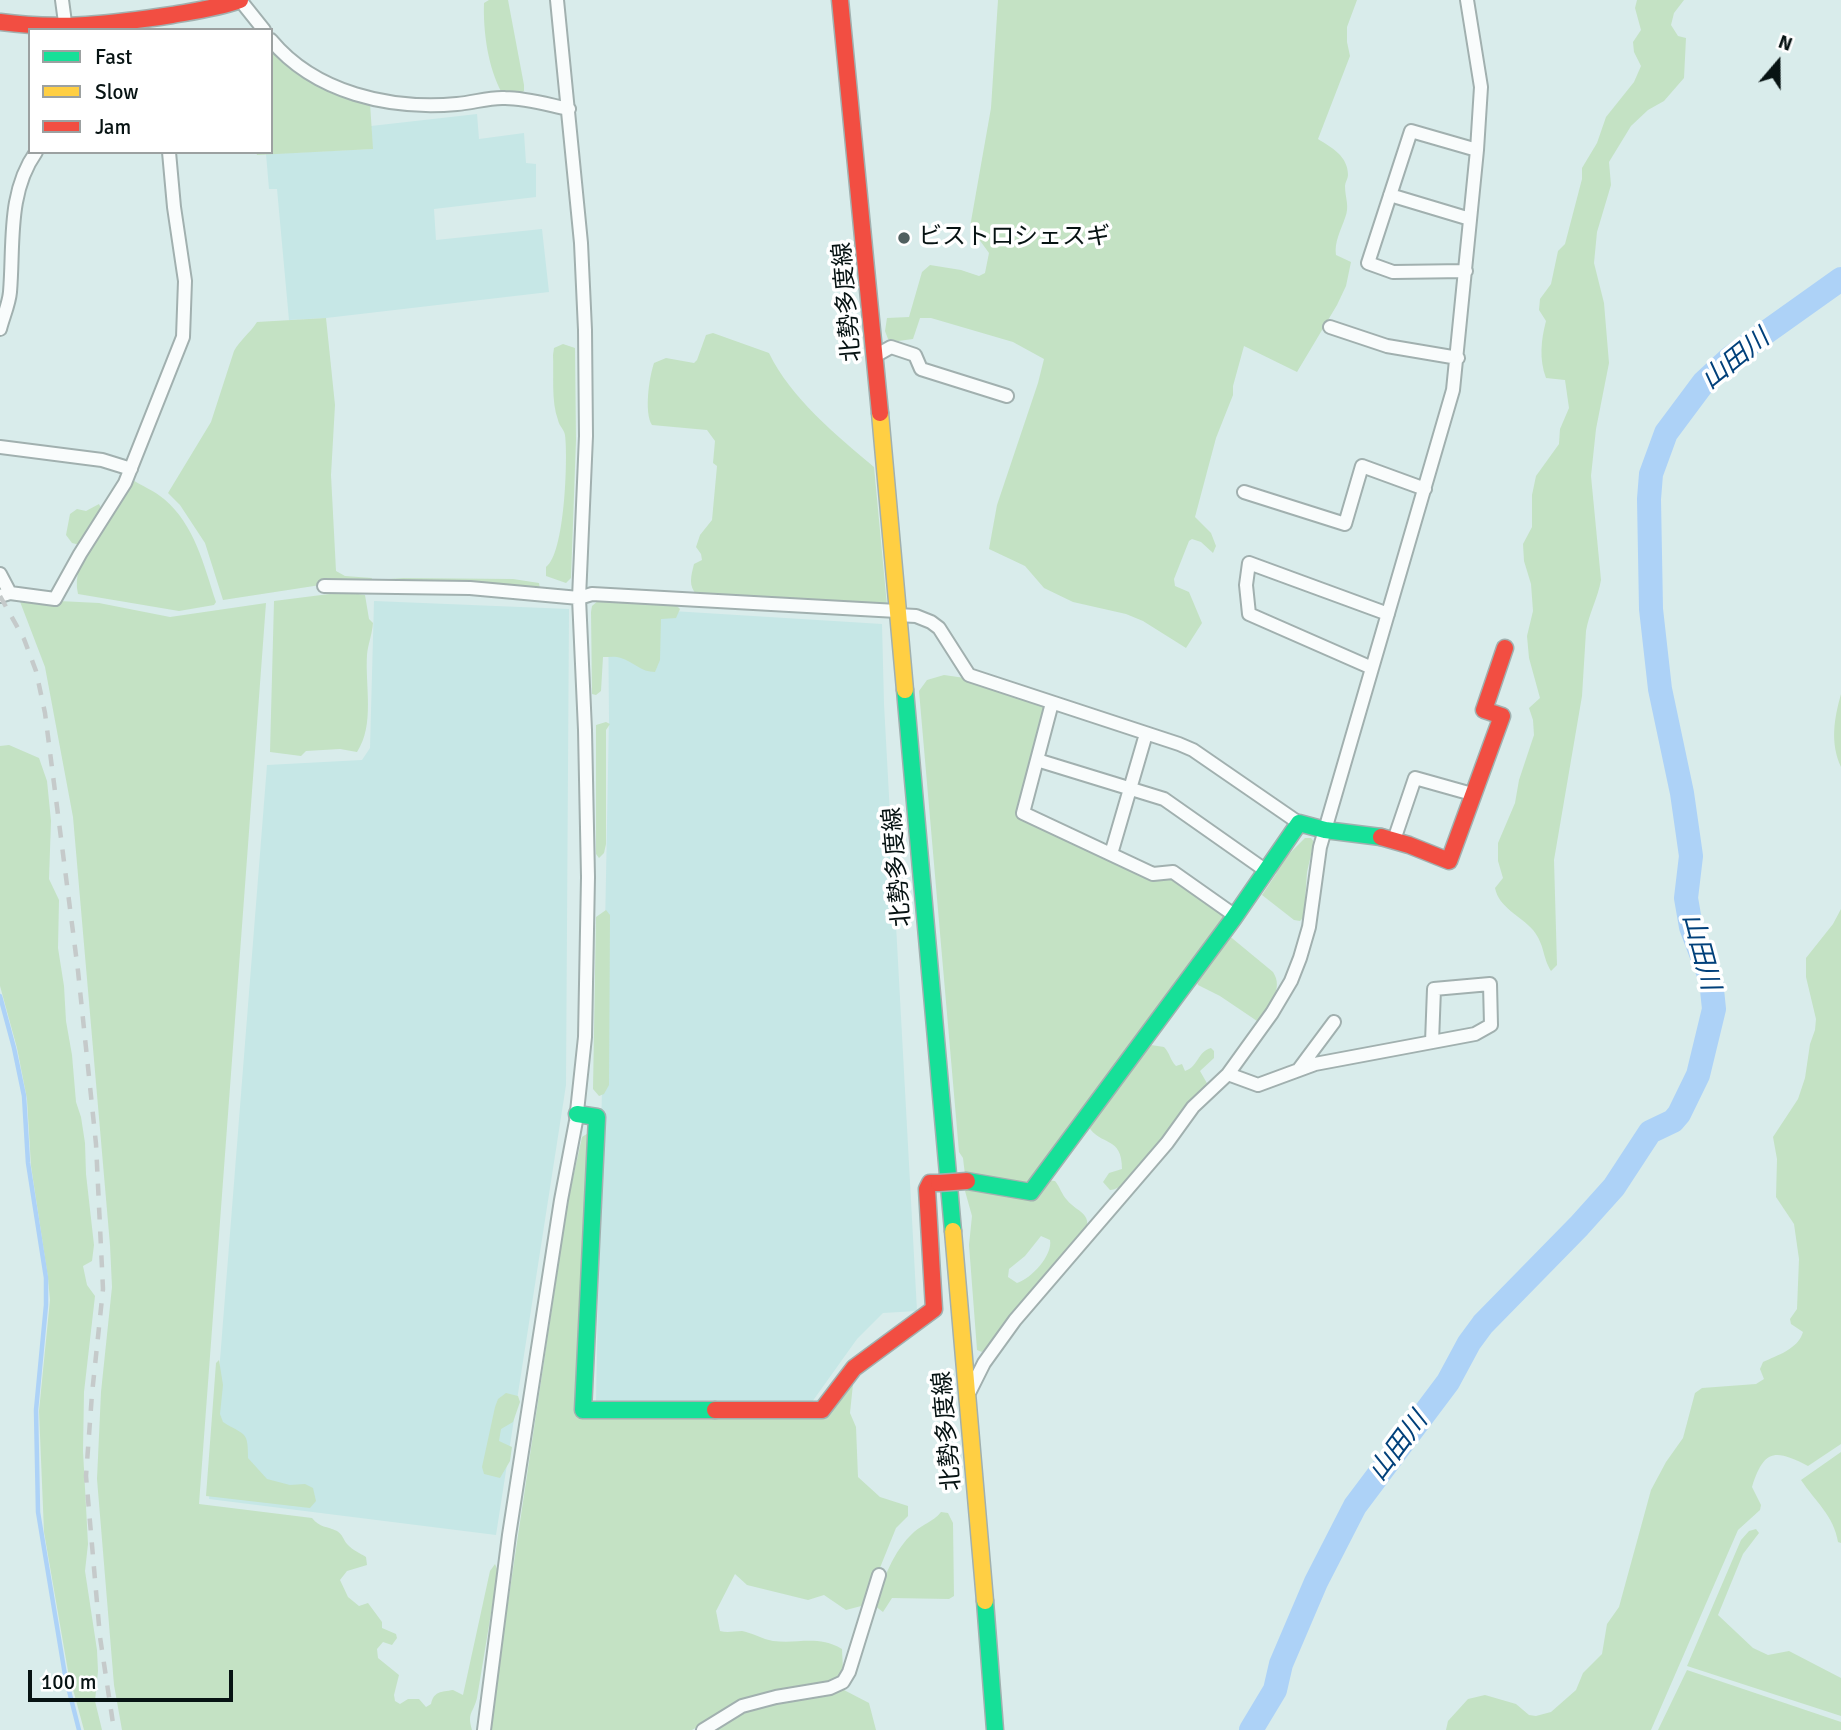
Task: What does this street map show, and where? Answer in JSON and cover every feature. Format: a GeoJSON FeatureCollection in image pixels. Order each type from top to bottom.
{"type":"FeatureCollection","features":[{"type":"Feature","properties":{"kind":"main road"},"geometry":{"type":"LineString","coordinates":[[84,28],[159,24],[224,7],[240,0]]}},
{"type":"Feature","properties":{"kind":"main road","name":"北勢多度線"},"geometry":{"type":"LineString","coordinates":[[840,0],[875,356],[968,1394],[995,1730]]}},
{"type":"Feature","properties":{"kind":"main road"},"geometry":{"type":"LineString","coordinates":[[0,22],[56,28]]}},
{"type":"Feature","properties":{"kind":"main road"},"geometry":{"type":"LineString","coordinates":[[577,1114],[597,1116],[583,1410],[822,1410],[854,1368],[934,1309],[927,1189],[930,1183],[967,1181],[1031,1192],[1089,1116],[1299,823],[1325,831],[1360,832],[1394,840],[1449,861],[1502,716],[1484,710],[1506,648]]}},
{"type":"Feature","properties":{"kind":"street"},"geometry":{"type":"LineString","coordinates":[[62,0],[65,28]]}},
{"type":"Feature","properties":{"kind":"street"},"geometry":{"type":"LineString","coordinates":[[240,0],[262,28]]}},
{"type":"Feature","properties":{"kind":"street"},"geometry":{"type":"LineString","coordinates":[[484,1730],[511,1522],[577,1114],[585,1037],[588,877],[579,598],[586,436],[584,330],[581,243],[557,0]]}},
{"type":"Feature","properties":{"kind":"street"},"geometry":{"type":"LineString","coordinates":[[968,1394],[984,1363],[1015,1320],[1167,1143],[1187,1114],[1228,1074],[1272,1013],[1291,981],[1306,941],[1320,847],[1453,390],[1477,150],[1480,79],[1467,0]]}},
{"type":"Feature","properties":{"kind":"street"},"geometry":{"type":"LineString","coordinates":[[273,42],[296,65],[320,81],[384,102],[446,104],[505,98],[569,109]]}},
{"type":"Feature","properties":{"kind":"street"},"geometry":{"type":"LineString","coordinates":[[1466,271],[1393,272],[1368,263],[1411,131],[1477,150]]}},
{"type":"Feature","properties":{"kind":"street"},"geometry":{"type":"LineString","coordinates":[[0,329],[9,295],[17,193],[35,154]]}},
{"type":"Feature","properties":{"kind":"street"},"geometry":{"type":"LineString","coordinates":[[0,575],[5,594],[55,599],[131,469],[183,337],[185,281],[169,154]]}},
{"type":"Feature","properties":{"kind":"street"},"geometry":{"type":"LineString","coordinates":[[1390,195],[1470,219]]}},
{"type":"Feature","properties":{"kind":"street"},"geometry":{"type":"LineString","coordinates":[[1330,327],[1387,346],[1458,358]]}},
{"type":"Feature","properties":{"kind":"street"},"geometry":{"type":"LineString","coordinates":[[875,356],[891,347],[915,355],[921,369],[1007,396]]}},
{"type":"Feature","properties":{"kind":"street"},"geometry":{"type":"LineString","coordinates":[[0,447],[102,460],[131,469]]}},
{"type":"Feature","properties":{"kind":"street"},"geometry":{"type":"LineString","coordinates":[[1244,492],[1345,524],[1362,466],[1425,489]]}},
{"type":"Feature","properties":{"kind":"street"},"geometry":{"type":"LineString","coordinates":[[1372,668],[1249,614],[1246,585],[1249,563],[1388,614]]}},
{"type":"Feature","properties":{"kind":"street"},"geometry":{"type":"LineString","coordinates":[[324,586],[470,588],[579,598],[592,594],[916,616],[939,628],[969,675],[1192,750],[1299,823]]}},
{"type":"Feature","properties":{"kind":"street"},"geometry":{"type":"LineString","coordinates":[[1052,703],[1023,813],[1153,874],[1173,872],[1234,915]]}},
{"type":"Feature","properties":{"kind":"street"},"geometry":{"type":"LineString","coordinates":[[1111,854],[1146,734]]}},
{"type":"Feature","properties":{"kind":"street"},"geometry":{"type":"LineString","coordinates":[[1037,760],[1164,799],[1265,870]]}},
{"type":"Feature","properties":{"kind":"street"},"geometry":{"type":"LineString","coordinates":[[1394,840],[1415,778],[1472,794]]}},
{"type":"Feature","properties":{"kind":"street"},"geometry":{"type":"LineString","coordinates":[[1228,1074],[1258,1085],[1315,1064],[1475,1034],[1491,1025],[1490,984],[1434,989],[1432,1042]]}},
{"type":"Feature","properties":{"kind":"street"},"geometry":{"type":"LineString","coordinates":[[1298,1070],[1334,1022]]}},
{"type":"Feature","properties":{"kind":"street"},"geometry":{"type":"LineString","coordinates":[[703,1730],[742,1706],[830,1688],[843,1682],[849,1672],[879,1575]]}},
{"type":"Feature","properties":{"kind":"shaded area"},"geometry":{"type":"Polygon","coordinates":[[[477,114],[479,139],[524,133],[526,163],[536,164],[536,197],[434,209],[436,240],[542,229],[549,292],[289,320],[277,189],[269,189],[266,154],[372,149],[371,126],[477,114]]]}},
{"type":"Feature","properties":{"kind":"shaded area"},"geometry":{"type":"Polygon","coordinates":[[[374,601],[569,609],[566,1085],[496,1535],[209,1499],[267,765],[362,760],[370,748],[374,601]]]}},
{"type":"Feature","properties":{"kind":"shaded area"},"geometry":{"type":"Polygon","coordinates":[[[608,607],[882,624],[917,1311],[883,1313],[857,1339],[812,1402],[596,1402],[609,718],[608,607]]]}},
{"type":"Feature","properties":{"kind":"green space"},"geometry":{"type":"Polygon","coordinates":[[[489,0],[508,0],[524,85],[524,91],[519,94],[502,93],[493,72],[484,25],[484,3],[489,0]]]}},
{"type":"Feature","properties":{"kind":"green space"},"geometry":{"type":"Polygon","coordinates":[[[998,0],[1357,0],[1347,27],[1350,56],[1318,139],[1338,153],[1347,168],[1347,210],[1336,250],[1336,255],[1351,262],[1346,286],[1297,372],[1244,346],[1233,395],[1216,438],[1195,517],[1211,533],[1216,546],[1213,553],[1201,542],[1192,539],[1189,541],[1174,579],[1175,586],[1189,592],[1202,623],[1186,648],[1143,621],[1126,614],[1073,602],[1044,588],[1025,566],[989,549],[997,505],[1044,359],[1013,342],[931,318],[920,318],[913,339],[888,339],[885,331],[887,318],[909,317],[922,272],[930,265],[979,276],[985,273],[989,253],[970,227],[991,108],[998,0]]]}},
{"type":"Feature","properties":{"kind":"green space"},"geometry":{"type":"Polygon","coordinates":[[[1637,0],[1684,0],[1674,13],[1671,25],[1678,36],[1686,38],[1684,78],[1664,101],[1648,110],[1631,126],[1609,162],[1611,185],[1597,232],[1594,263],[1604,303],[1609,363],[1596,429],[1591,476],[1601,580],[1586,631],[1582,696],[1554,860],[1557,965],[1551,971],[1537,935],[1505,906],[1495,888],[1503,878],[1498,861],[1498,843],[1515,803],[1519,780],[1534,735],[1529,708],[1540,698],[1529,658],[1527,636],[1533,611],[1523,544],[1532,527],[1532,495],[1536,476],[1559,444],[1560,429],[1569,408],[1565,380],[1546,378],[1542,349],[1546,321],[1539,310],[1540,299],[1551,284],[1558,251],[1565,244],[1582,179],[1582,168],[1597,143],[1606,117],[1634,82],[1641,66],[1634,52],[1633,42],[1641,30],[1635,8],[1637,0]]]}},
{"type":"Feature","properties":{"kind":"green space"},"geometry":{"type":"Polygon","coordinates":[[[273,51],[305,77],[370,103],[373,149],[257,155],[273,154],[273,51]]]}},
{"type":"Feature","properties":{"kind":"green space"},"geometry":{"type":"Polygon","coordinates":[[[326,318],[335,405],[331,475],[336,571],[345,576],[372,578],[370,583],[327,584],[223,600],[205,543],[180,505],[168,493],[211,422],[234,351],[257,322],[326,318]]]}},
{"type":"Feature","properties":{"kind":"green space"},"geometry":{"type":"Polygon","coordinates":[[[713,333],[769,353],[802,400],[830,429],[874,467],[887,605],[697,595],[694,592],[691,581],[694,564],[702,560],[696,547],[700,535],[712,520],[717,466],[713,463],[715,441],[707,430],[652,425],[648,412],[648,395],[654,363],[666,358],[694,363],[706,335],[713,333]]]}},
{"type":"Feature","properties":{"kind":"green space"},"geometry":{"type":"Polygon","coordinates":[[[563,344],[575,348],[576,440],[571,578],[566,583],[546,576],[546,567],[557,544],[564,505],[565,435],[556,413],[553,388],[554,348],[563,344]]]}},
{"type":"Feature","properties":{"kind":"green space"},"geometry":{"type":"Polygon","coordinates":[[[131,479],[160,496],[184,521],[202,560],[216,602],[214,605],[179,611],[78,594],[79,568],[92,544],[123,500],[131,479]]]}},
{"type":"Feature","properties":{"kind":"green space"},"geometry":{"type":"Polygon","coordinates":[[[99,504],[102,510],[80,545],[72,543],[66,535],[70,514],[77,509],[86,511],[99,504]]]}},
{"type":"Feature","properties":{"kind":"green space"},"geometry":{"type":"Polygon","coordinates":[[[389,579],[513,579],[539,583],[540,589],[388,583],[389,579]]]}},
{"type":"Feature","properties":{"kind":"green space"},"geometry":{"type":"Polygon","coordinates":[[[345,592],[365,595],[369,619],[373,623],[367,655],[368,718],[363,741],[357,752],[340,749],[306,751],[301,756],[270,752],[274,601],[345,592]]]}},
{"type":"Feature","properties":{"kind":"green space"},"geometry":{"type":"Polygon","coordinates":[[[19,599],[99,603],[170,617],[266,603],[199,1504],[312,1518],[337,1531],[349,1546],[366,1557],[367,1565],[347,1571],[340,1580],[348,1597],[359,1606],[368,1603],[382,1622],[382,1628],[396,1634],[397,1638],[392,1645],[383,1642],[377,1649],[378,1658],[399,1675],[394,1695],[395,1701],[400,1704],[408,1699],[419,1699],[426,1707],[431,1704],[436,1694],[442,1692],[453,1690],[463,1695],[490,1571],[495,1564],[498,1571],[477,1698],[470,1716],[472,1730],[122,1730],[114,1685],[97,1479],[101,1392],[112,1287],[110,1245],[73,817],[45,667],[19,599]]]}},
{"type":"Feature","properties":{"kind":"green space"},"geometry":{"type":"Polygon","coordinates":[[[600,599],[675,604],[680,609],[676,618],[661,619],[660,660],[655,672],[619,657],[603,657],[601,691],[596,695],[592,694],[591,612],[592,606],[600,599]]]}},
{"type":"Feature","properties":{"kind":"green space"},"geometry":{"type":"Polygon","coordinates":[[[944,675],[965,678],[1041,705],[1045,710],[1018,815],[1173,877],[1229,918],[1030,1186],[965,1175],[963,1158],[959,1152],[919,691],[927,680],[944,675]]]}},
{"type":"Feature","properties":{"kind":"green space"},"geometry":{"type":"Polygon","coordinates":[[[1841,694],[1841,767],[1835,749],[1834,731],[1841,694]]]}},
{"type":"Feature","properties":{"kind":"green space"},"geometry":{"type":"Polygon","coordinates":[[[606,722],[610,724],[606,730],[606,844],[604,853],[599,858],[596,854],[596,725],[606,722]]]}},
{"type":"Feature","properties":{"kind":"green space"},"geometry":{"type":"Polygon","coordinates":[[[9,745],[39,758],[47,781],[51,821],[49,879],[59,900],[58,948],[76,1102],[85,1143],[94,1245],[92,1261],[83,1266],[87,1285],[95,1296],[84,1392],[83,1451],[88,1544],[85,1571],[97,1650],[95,1701],[102,1730],[84,1730],[68,1671],[44,1532],[39,1411],[50,1300],[31,1166],[27,1099],[17,1048],[0,986],[0,746],[9,745]]]}},
{"type":"Feature","properties":{"kind":"green space"},"geometry":{"type":"Polygon","coordinates":[[[1305,838],[1311,838],[1314,842],[1307,872],[1304,917],[1300,921],[1294,920],[1262,895],[1281,862],[1305,838]]]}},
{"type":"Feature","properties":{"kind":"green space"},"geometry":{"type":"Polygon","coordinates":[[[1841,909],[1841,1444],[1808,1466],[1779,1455],[1766,1459],[1761,1465],[1752,1487],[1761,1505],[1760,1510],[1738,1530],[1651,1730],[1446,1730],[1448,1721],[1468,1699],[1485,1695],[1516,1704],[1529,1715],[1536,1716],[1551,1712],[1576,1690],[1583,1673],[1602,1654],[1607,1624],[1619,1607],[1651,1490],[1683,1438],[1695,1393],[1702,1388],[1756,1384],[1764,1379],[1760,1369],[1763,1362],[1787,1351],[1797,1343],[1803,1332],[1791,1324],[1790,1319],[1797,1309],[1799,1259],[1794,1224],[1776,1197],[1777,1159],[1773,1137],[1798,1099],[1815,1030],[1816,1019],[1806,977],[1806,958],[1833,924],[1841,909]]]}},
{"type":"Feature","properties":{"kind":"green space"},"geometry":{"type":"Polygon","coordinates":[[[606,910],[610,915],[609,1085],[604,1094],[599,1096],[593,1089],[596,917],[606,910]]]}},
{"type":"Feature","properties":{"kind":"green space"},"geometry":{"type":"Polygon","coordinates":[[[1227,934],[1273,972],[1276,978],[1274,996],[1260,1020],[1257,1021],[1198,985],[1196,980],[1227,934]]]}},
{"type":"Feature","properties":{"kind":"green space"},"geometry":{"type":"Polygon","coordinates":[[[1144,1046],[1164,1047],[1176,1066],[1182,1064],[1185,1071],[1193,1066],[1203,1052],[1211,1048],[1214,1058],[1200,1071],[1208,1085],[1187,1104],[1141,1168],[1119,1187],[1110,1190],[1103,1182],[1109,1173],[1122,1169],[1119,1151],[1088,1126],[1144,1046]]]}},
{"type":"Feature","properties":{"kind":"green space"},"geometry":{"type":"Polygon","coordinates":[[[593,1130],[580,1413],[823,1413],[851,1378],[853,1384],[850,1413],[856,1427],[858,1477],[880,1497],[908,1506],[908,1516],[896,1528],[865,1605],[846,1610],[824,1595],[808,1600],[747,1585],[735,1574],[716,1611],[720,1631],[742,1631],[773,1641],[824,1642],[842,1649],[843,1670],[836,1682],[724,1711],[692,1730],[489,1730],[568,1200],[582,1137],[593,1130]]]}},
{"type":"Feature","properties":{"kind":"green space"},"geometry":{"type":"Polygon","coordinates":[[[1047,1180],[1055,1181],[1065,1198],[1085,1216],[1086,1231],[982,1352],[977,1350],[969,1245],[972,1216],[965,1191],[970,1186],[1022,1196],[1047,1180]],[[1041,1236],[1025,1256],[1009,1269],[1008,1277],[1017,1283],[1034,1272],[1045,1259],[1050,1240],[1041,1236]]]}},
{"type":"Feature","properties":{"kind":"green space"},"geometry":{"type":"Polygon","coordinates":[[[219,1360],[223,1385],[220,1414],[223,1422],[244,1435],[248,1458],[267,1479],[290,1485],[305,1484],[313,1488],[316,1501],[310,1508],[206,1496],[216,1363],[219,1360]]]}},
{"type":"Feature","properties":{"kind":"green space"},"geometry":{"type":"Polygon","coordinates":[[[506,1393],[518,1396],[520,1402],[513,1422],[501,1429],[499,1441],[512,1447],[510,1461],[500,1478],[484,1474],[482,1467],[495,1407],[498,1399],[506,1393]]]}},
{"type":"Feature","properties":{"kind":"green space"},"geometry":{"type":"Polygon","coordinates":[[[1841,1452],[1841,1543],[1838,1542],[1828,1516],[1801,1480],[1841,1452]]]}},
{"type":"Feature","properties":{"kind":"green space"},"geometry":{"type":"Polygon","coordinates":[[[941,1512],[948,1513],[953,1523],[954,1596],[949,1599],[892,1598],[883,1612],[875,1606],[895,1557],[914,1532],[941,1512]]]}},
{"type":"Feature","properties":{"kind":"green space"},"geometry":{"type":"Polygon","coordinates":[[[1756,1529],[1759,1533],[1743,1554],[1718,1615],[1753,1648],[1768,1655],[1789,1651],[1841,1678],[1841,1716],[1687,1666],[1741,1540],[1749,1531],[1756,1529]]]}},
{"type":"Feature","properties":{"kind":"green space"},"geometry":{"type":"Polygon","coordinates":[[[1687,1670],[1841,1722],[1841,1730],[1658,1730],[1687,1670]]]}},
{"type":"Feature","properties":{"kind":"green space"},"geometry":{"type":"Polygon","coordinates":[[[844,1690],[869,1703],[876,1730],[712,1730],[744,1711],[844,1690]]]}},
{"type":"Feature","properties":{"kind":"waterway","name":"山田川"},"geometry":{"type":"LineString","coordinates":[[1251,1730],[1275,1690],[1281,1664],[1316,1582],[1355,1506],[1448,1382],[1469,1343],[1483,1324],[1614,1187],[1650,1132],[1673,1121],[1698,1075],[1714,1009],[1711,980],[1691,927],[1686,898],[1691,856],[1682,793],[1660,689],[1651,609],[1651,474],[1666,433],[1704,382],[1730,358],[1841,279]]}},
{"type":"Feature","properties":{"kind":"waterway"},"geometry":{"type":"LineString","coordinates":[[0,996],[24,1096],[28,1163],[46,1278],[36,1410],[38,1512],[65,1675],[79,1730]]}},
{"type":"Feature","properties":{"kind":"railway"},"geometry":{"type":"LineString","coordinates":[[0,596],[24,639],[36,671],[45,713],[78,971],[96,1144],[103,1289],[86,1476],[100,1637],[114,1730]]}},
{"type":"Feature","properties":{"kind":"traffic: fast"},"geometry":{"type":"LineString","coordinates":[[905,690],[953,1231]]}},
{"type":"Feature","properties":{"kind":"traffic: fast"},"geometry":{"type":"LineString","coordinates":[[967,1181],[1031,1192],[1233,919],[1299,823],[1325,830],[1381,837]]}},
{"type":"Feature","properties":{"kind":"traffic: fast"},"geometry":{"type":"LineString","coordinates":[[577,1114],[597,1117],[583,1410],[715,1410]]}},
{"type":"Feature","properties":{"kind":"traffic: fast"},"geometry":{"type":"LineString","coordinates":[[985,1601],[995,1730]]}},
{"type":"Feature","properties":{"kind":"traffic: slow"},"geometry":{"type":"LineString","coordinates":[[880,413],[905,690]]}},
{"type":"Feature","properties":{"kind":"traffic: slow"},"geometry":{"type":"LineString","coordinates":[[953,1231],[985,1601]]}},
{"type":"Feature","properties":{"kind":"traffic: jam"},"geometry":{"type":"LineString","coordinates":[[0,22],[43,26],[107,23],[198,11],[240,0]]}},
{"type":"Feature","properties":{"kind":"traffic: jam"},"geometry":{"type":"LineString","coordinates":[[840,0],[880,413]]}},
{"type":"Feature","properties":{"kind":"traffic: jam"},"geometry":{"type":"LineString","coordinates":[[1381,837],[1449,861],[1502,716],[1484,710],[1505,648]]}},
{"type":"Feature","properties":{"kind":"traffic: jam"},"geometry":{"type":"LineString","coordinates":[[939,1183],[967,1181]]}},
{"type":"Feature","properties":{"kind":"traffic: jam"},"geometry":{"type":"LineString","coordinates":[[715,1410],[822,1410],[854,1368],[934,1309],[927,1189],[930,1183],[939,1183]]}},
{"type":"Feature","properties":{"kind":"place","name":"ビストロシェスギ"},"geometry":{"type":"Point","coordinates":[904,238]}}]}
